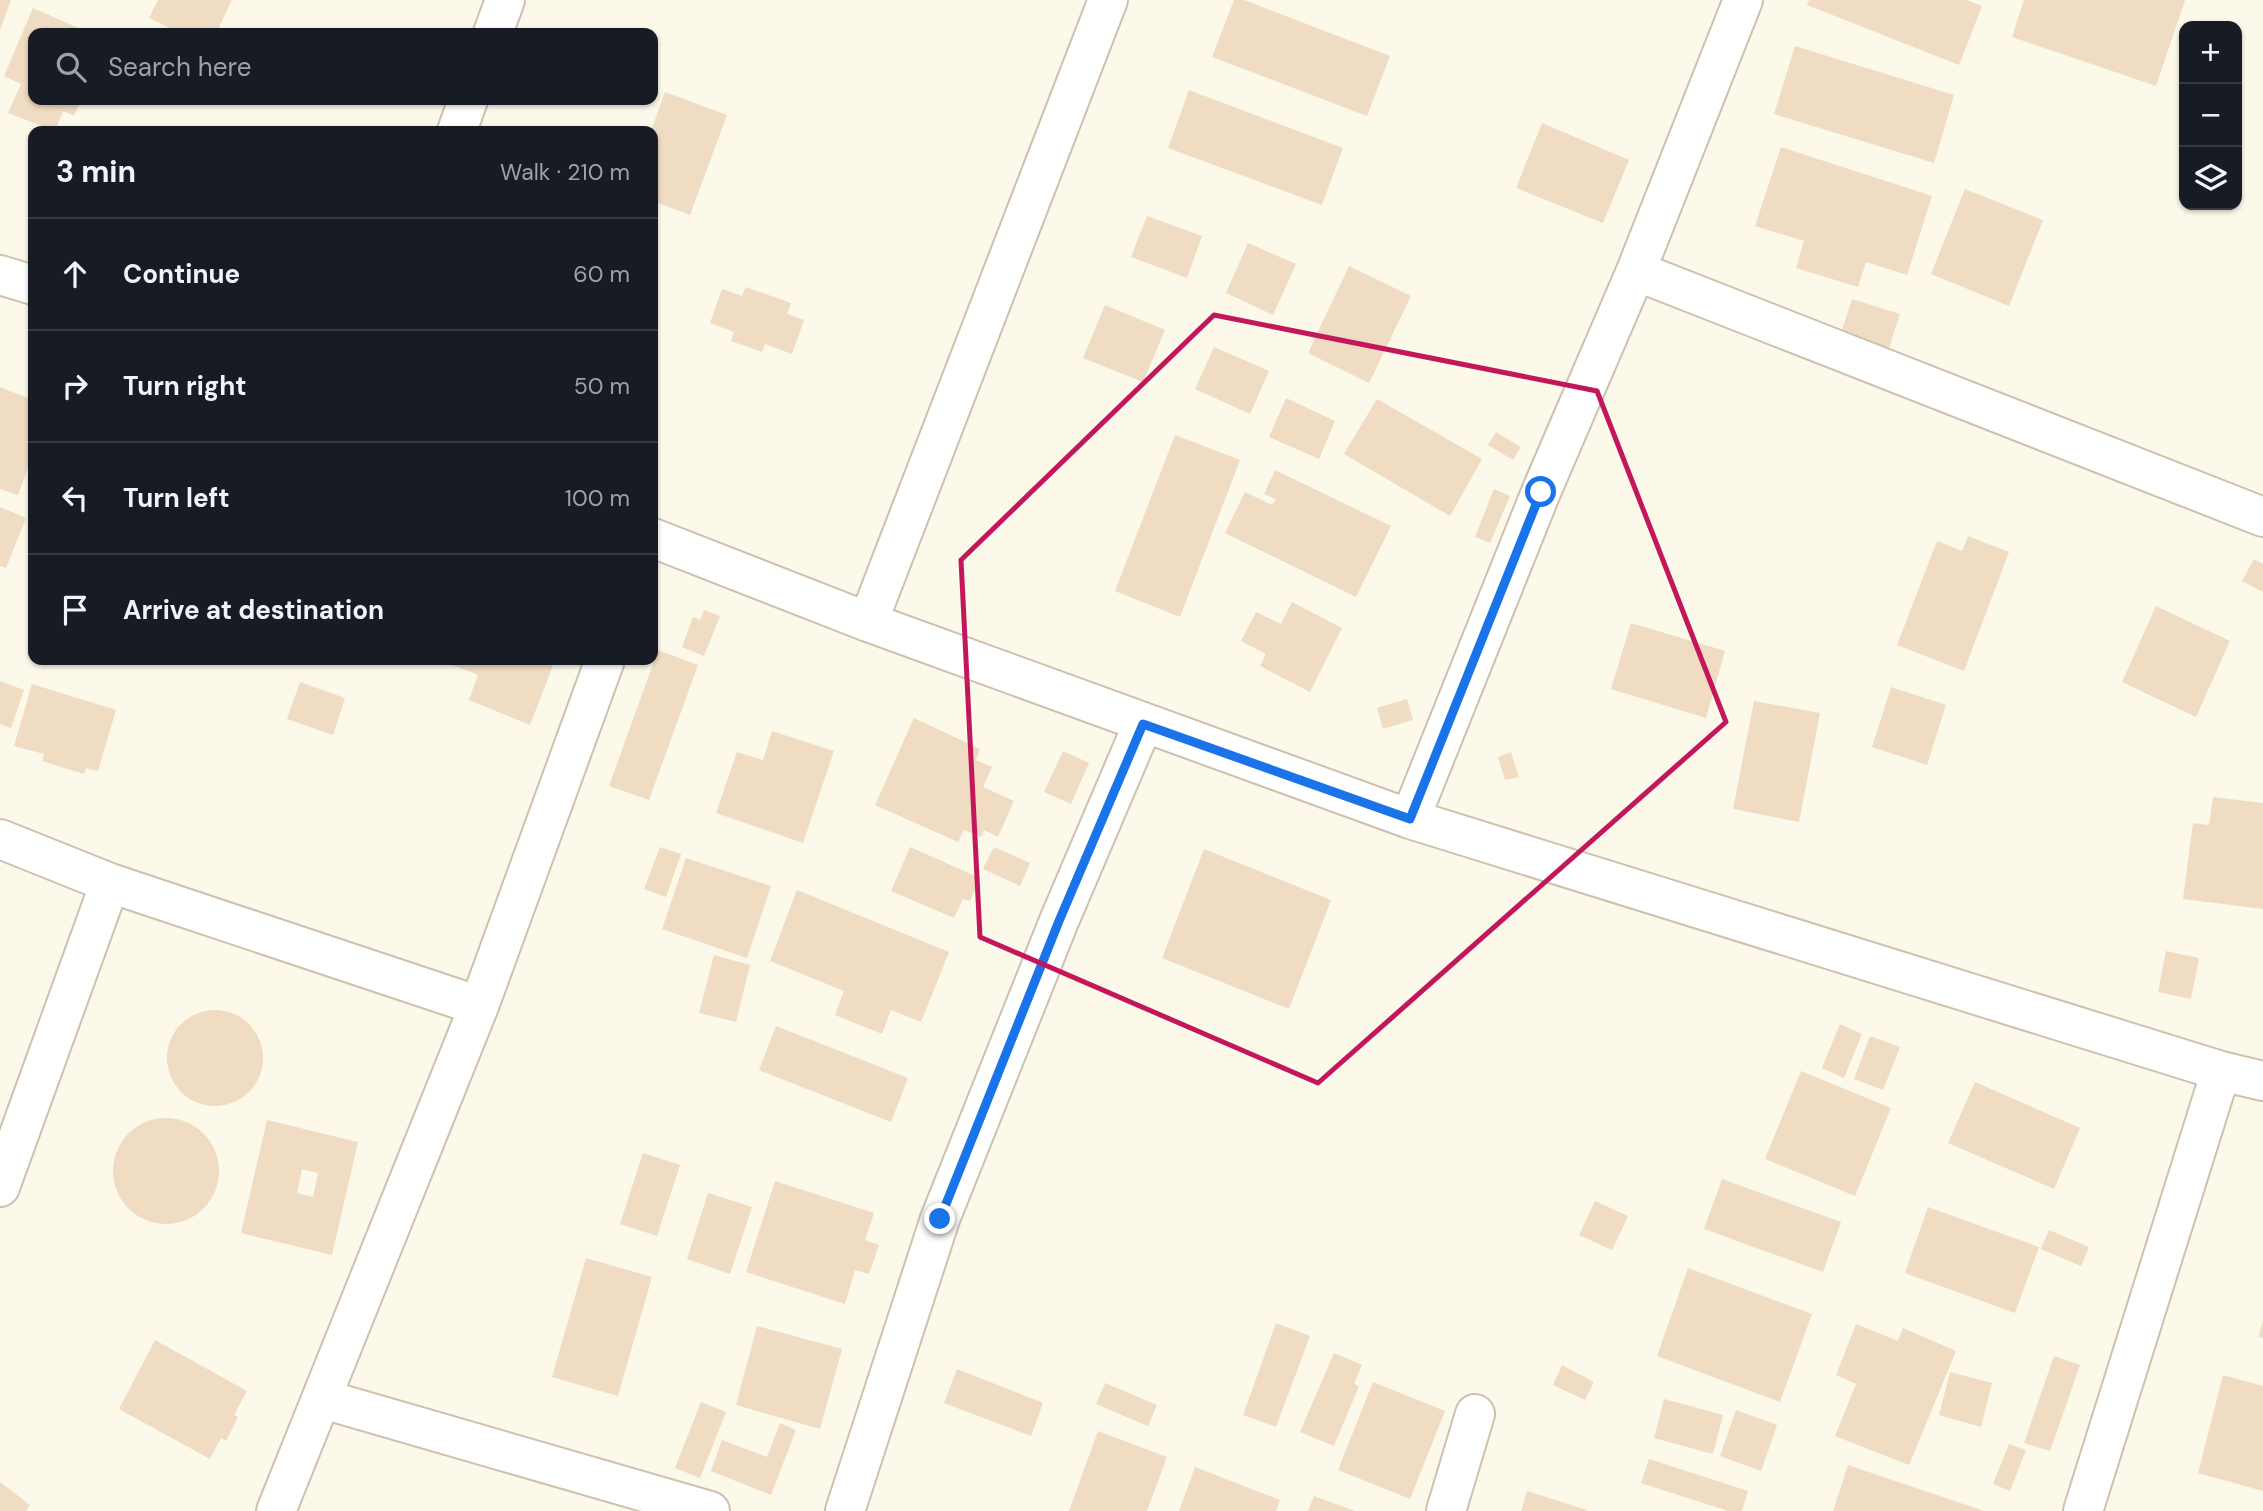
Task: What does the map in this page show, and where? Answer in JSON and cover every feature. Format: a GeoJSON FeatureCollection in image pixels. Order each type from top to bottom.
{"type":"FeatureCollection","features":[{"type":"Feature","properties":{"kind":"street"},"geometry":{"type":"LineString","coordinates":[[495,28],[505,0]]}},
{"type":"Feature","properties":{"kind":"street"},"geometry":{"type":"LineString","coordinates":[[868,622],[1108,0]]}},
{"type":"Feature","properties":{"kind":"street"},"geometry":{"type":"LineString","coordinates":[[1410,819],[1541,492],[1636,271],[1743,0]]}},
{"type":"Feature","properties":{"kind":"street"},"geometry":{"type":"LineString","coordinates":[[459,126],[466,105]]}},
{"type":"Feature","properties":{"kind":"street"},"geometry":{"type":"LineString","coordinates":[[1636,271],[2263,517]]}},
{"type":"Feature","properties":{"kind":"street"},"geometry":{"type":"LineString","coordinates":[[0,275],[28,283]]}},
{"type":"Feature","properties":{"kind":"street"},"geometry":{"type":"LineString","coordinates":[[658,540],[868,622],[1410,819],[2221,1071],[2263,1081]]}},
{"type":"Feature","properties":{"kind":"street"},"geometry":{"type":"LineString","coordinates":[[276,1511],[479,1006],[603,665]]}},
{"type":"Feature","properties":{"kind":"street"},"geometry":{"type":"LineString","coordinates":[[845,1511],[940,1219],[1059,921],[1143,724]]}},
{"type":"Feature","properties":{"kind":"street"},"geometry":{"type":"LineString","coordinates":[[0,839],[110,883],[479,1006]]}},
{"type":"Feature","properties":{"kind":"street"},"geometry":{"type":"LineString","coordinates":[[0,1186],[110,883]]}},
{"type":"Feature","properties":{"kind":"street"},"geometry":{"type":"LineString","coordinates":[[2083,1511],[2221,1071]]}},
{"type":"Feature","properties":{"kind":"street"},"geometry":{"type":"LineString","coordinates":[[323,1399],[710,1511]]}},
{"type":"Feature","properties":{"kind":"street"},"geometry":{"type":"LineString","coordinates":[[1446,1511],[1475,1414]]}},
{"type":"Feature","properties":{"kind":"highlighted area"},"geometry":{"type":"Polygon","coordinates":[[[1214,315],[1597,391],[1726,722],[1318,1083],[980,937],[961,560],[1214,315]]]}},
{"type":"Feature","properties":{"kind":"building"},"geometry":{"type":"Polygon","coordinates":[[[0,0],[11,0],[0,30],[0,0]]]}},
{"type":"Feature","properties":{"kind":"building"},"geometry":{"type":"Polygon","coordinates":[[[158,0],[232,0],[218,28],[170,28],[149,18],[158,0]]]}},
{"type":"Feature","properties":{"kind":"building"},"geometry":{"type":"Polygon","coordinates":[[[1234,0],[1244,0],[1390,56],[1367,116],[1212,57],[1234,0]]]}},
{"type":"Feature","properties":{"kind":"building"},"geometry":{"type":"Polygon","coordinates":[[[1809,0],[1967,0],[1982,6],[1959,65],[1807,5],[1809,0]]]}},
{"type":"Feature","properties":{"kind":"building"},"geometry":{"type":"Polygon","coordinates":[[[2024,0],[2185,0],[2156,86],[2012,37],[2024,0]]]}},
{"type":"Feature","properties":{"kind":"building"},"geometry":{"type":"Polygon","coordinates":[[[33,8],[79,28],[28,28],[28,105],[79,105],[74,116],[63,111],[57,126],[42,126],[8,113],[21,84],[4,76],[33,8]]]}},
{"type":"Feature","properties":{"kind":"building"},"geometry":{"type":"Polygon","coordinates":[[[1795,46],[1954,95],[1934,163],[1774,114],[1795,46]]]}},
{"type":"Feature","properties":{"kind":"building"},"geometry":{"type":"Polygon","coordinates":[[[1189,90],[1343,148],[1322,205],[1168,148],[1189,90]]]}},
{"type":"Feature","properties":{"kind":"building"},"geometry":{"type":"Polygon","coordinates":[[[665,92],[727,115],[690,215],[658,203],[658,126],[653,126],[665,92]]]}},
{"type":"Feature","properties":{"kind":"building"},"geometry":{"type":"Polygon","coordinates":[[[1542,123],[1629,160],[1603,223],[1516,188],[1542,123]]]}},
{"type":"Feature","properties":{"kind":"building"},"geometry":{"type":"Polygon","coordinates":[[[1781,147],[1932,196],[1907,275],[1866,262],[1858,287],[1796,268],[1804,241],[1755,226],[1781,147]]]}},
{"type":"Feature","properties":{"kind":"building"},"geometry":{"type":"Polygon","coordinates":[[[1965,189],[2043,220],[2009,306],[1931,274],[1965,189]]]}},
{"type":"Feature","properties":{"kind":"building"},"geometry":{"type":"Polygon","coordinates":[[[1147,216],[1202,236],[1187,278],[1131,257],[1147,216]]]}},
{"type":"Feature","properties":{"kind":"building"},"geometry":{"type":"Polygon","coordinates":[[[1248,243],[1296,264],[1273,315],[1226,293],[1248,243]]]}},
{"type":"Feature","properties":{"kind":"building"},"geometry":{"type":"Polygon","coordinates":[[[1349,266],[1411,296],[1369,383],[1308,353],[1349,266]]]}},
{"type":"Feature","properties":{"kind":"building"},"geometry":{"type":"Polygon","coordinates":[[[746,287],[791,303],[787,314],[804,320],[792,354],[765,344],[762,352],[731,341],[734,332],[710,323],[722,289],[742,296],[746,287]]]}},
{"type":"Feature","properties":{"kind":"building"},"geometry":{"type":"Polygon","coordinates":[[[1852,299],[1900,314],[1889,348],[1841,333],[1852,299]]]}},
{"type":"Feature","properties":{"kind":"building"},"geometry":{"type":"Polygon","coordinates":[[[1105,305],[1165,330],[1143,382],[1083,358],[1105,305]]]}},
{"type":"Feature","properties":{"kind":"building"},"geometry":{"type":"Polygon","coordinates":[[[1214,347],[1269,371],[1250,414],[1195,389],[1214,347]]]}},
{"type":"Feature","properties":{"kind":"building"},"geometry":{"type":"Polygon","coordinates":[[[0,387],[28,398],[28,468],[18,495],[0,489],[0,387]]]}},
{"type":"Feature","properties":{"kind":"building"},"geometry":{"type":"Polygon","coordinates":[[[1286,398],[1335,421],[1319,459],[1269,437],[1286,398]]]}},
{"type":"Feature","properties":{"kind":"building"},"geometry":{"type":"Polygon","coordinates":[[[1377,399],[1482,459],[1450,516],[1344,454],[1377,399]]]}},
{"type":"Feature","properties":{"kind":"building"},"geometry":{"type":"Polygon","coordinates":[[[1496,432],[1521,447],[1513,460],[1488,445],[1496,432]]]}},
{"type":"Feature","properties":{"kind":"building"},"geometry":{"type":"Polygon","coordinates":[[[1175,435],[1240,460],[1180,617],[1115,591],[1175,435]]]}},
{"type":"Feature","properties":{"kind":"building"},"geometry":{"type":"Polygon","coordinates":[[[1275,470],[1391,526],[1356,597],[1225,533],[1245,492],[1272,505],[1276,499],[1264,494],[1275,470]]]}},
{"type":"Feature","properties":{"kind":"building"},"geometry":{"type":"Polygon","coordinates":[[[1494,489],[1510,496],[1490,543],[1475,537],[1494,489]]]}},
{"type":"Feature","properties":{"kind":"building"},"geometry":{"type":"Polygon","coordinates":[[[0,507],[26,518],[6,568],[0,566],[0,507]]]}},
{"type":"Feature","properties":{"kind":"building"},"geometry":{"type":"Polygon","coordinates":[[[1968,536],[2009,552],[1964,671],[1897,645],[1937,541],[1962,551],[1968,536]]]}},
{"type":"Feature","properties":{"kind":"building"},"geometry":{"type":"Polygon","coordinates":[[[2254,559],[2263,564],[2263,592],[2242,581],[2254,559]]]}},
{"type":"Feature","properties":{"kind":"building"},"geometry":{"type":"Polygon","coordinates":[[[1292,602],[1342,628],[1310,692],[1260,666],[1266,654],[1241,641],[1256,612],[1281,624],[1292,602]]]}},
{"type":"Feature","properties":{"kind":"building"},"geometry":{"type":"Polygon","coordinates":[[[2156,606],[2230,641],[2196,717],[2122,682],[2156,606]]]}},
{"type":"Feature","properties":{"kind":"building"},"geometry":{"type":"Polygon","coordinates":[[[704,610],[720,616],[704,656],[682,647],[693,617],[700,620],[704,610]]]}},
{"type":"Feature","properties":{"kind":"building"},"geometry":{"type":"Polygon","coordinates":[[[1631,623],[1725,651],[1706,718],[1611,689],[1631,623]]]}},
{"type":"Feature","properties":{"kind":"building"},"geometry":{"type":"Polygon","coordinates":[[[658,650],[698,665],[649,800],[609,786],[653,665],[658,665],[658,650]]]}},
{"type":"Feature","properties":{"kind":"building"},"geometry":{"type":"Polygon","coordinates":[[[453,665],[553,665],[530,725],[469,700],[478,675],[453,665]]]}},
{"type":"Feature","properties":{"kind":"building"},"geometry":{"type":"Polygon","coordinates":[[[0,681],[24,690],[11,728],[0,724],[0,681]]]}},
{"type":"Feature","properties":{"kind":"building"},"geometry":{"type":"Polygon","coordinates":[[[300,682],[345,698],[333,735],[287,719],[300,682]]]}},
{"type":"Feature","properties":{"kind":"building"},"geometry":{"type":"Polygon","coordinates":[[[32,684],[116,710],[98,771],[86,768],[84,774],[42,761],[44,754],[14,746],[32,684]]]}},
{"type":"Feature","properties":{"kind":"building"},"geometry":{"type":"Polygon","coordinates":[[[1891,687],[1946,705],[1927,765],[1872,747],[1891,687]]]}},
{"type":"Feature","properties":{"kind":"building"},"geometry":{"type":"Polygon","coordinates":[[[1407,699],[1413,720],[1383,729],[1377,708],[1407,699]]]}},
{"type":"Feature","properties":{"kind":"building"},"geometry":{"type":"Polygon","coordinates":[[[1754,701],[1820,713],[1799,822],[1733,809],[1754,701]]]}},
{"type":"Feature","properties":{"kind":"building"},"geometry":{"type":"Polygon","coordinates":[[[914,718],[980,749],[976,760],[992,767],[983,787],[1014,801],[998,837],[984,830],[981,837],[964,830],[958,842],[875,805],[914,718]]]}},
{"type":"Feature","properties":{"kind":"building"},"geometry":{"type":"Polygon","coordinates":[[[772,731],[834,751],[803,843],[716,813],[737,752],[763,760],[772,731]]]}},
{"type":"Feature","properties":{"kind":"building"},"geometry":{"type":"Polygon","coordinates":[[[1063,751],[1089,763],[1071,804],[1044,792],[1063,751]]]}},
{"type":"Feature","properties":{"kind":"building"},"geometry":{"type":"Polygon","coordinates":[[[1511,752],[1519,777],[1505,780],[1498,757],[1511,752]]]}},
{"type":"Feature","properties":{"kind":"building"},"geometry":{"type":"Polygon","coordinates":[[[2213,797],[2263,803],[2263,909],[2183,899],[2193,823],[2209,825],[2213,797]]]}},
{"type":"Feature","properties":{"kind":"building"},"geometry":{"type":"Polygon","coordinates":[[[660,847],[681,854],[666,897],[644,889],[660,847]]]}},
{"type":"Feature","properties":{"kind":"building"},"geometry":{"type":"Polygon","coordinates":[[[910,847],[980,878],[970,901],[963,899],[954,918],[891,891],[910,847]]]}},
{"type":"Feature","properties":{"kind":"building"},"geometry":{"type":"Polygon","coordinates":[[[994,847],[1030,863],[1020,886],[983,869],[994,847]]]}},
{"type":"Feature","properties":{"kind":"building"},"geometry":{"type":"Polygon","coordinates":[[[1204,849],[1331,900],[1289,1009],[1162,958],[1204,849]]]}},
{"type":"Feature","properties":{"kind":"building"},"geometry":{"type":"Polygon","coordinates":[[[686,858],[771,886],[747,958],[662,929],[686,858]]]}},
{"type":"Feature","properties":{"kind":"building"},"geometry":{"type":"Polygon","coordinates":[[[797,890],[949,952],[921,1022],[891,1010],[882,1034],[835,1015],[844,991],[770,961],[797,890]]]}},
{"type":"Feature","properties":{"kind":"building"},"geometry":{"type":"Polygon","coordinates":[[[2166,951],[2199,958],[2191,999],[2158,992],[2166,951]]]}},
{"type":"Feature","properties":{"kind":"building"},"geometry":{"type":"Polygon","coordinates":[[[714,955],[750,965],[736,1022],[699,1013],[714,955]]]}},
{"type":"Feature","properties":{"kind":"building"},"geometry":{"type":"Polygon","coordinates":[[[215,1010],[233,1014],[249,1024],[259,1040],[263,1058],[259,1076],[249,1092],[233,1102],[215,1106],[197,1102],[181,1092],[171,1076],[167,1058],[171,1040],[181,1024],[197,1014],[215,1010]]]}},
{"type":"Feature","properties":{"kind":"building"},"geometry":{"type":"Polygon","coordinates":[[[1840,1024],[1862,1034],[1844,1078],[1822,1068],[1840,1024]]]}},
{"type":"Feature","properties":{"kind":"building"},"geometry":{"type":"Polygon","coordinates":[[[776,1026],[908,1078],[891,1122],[759,1070],[776,1026]]]}},
{"type":"Feature","properties":{"kind":"building"},"geometry":{"type":"Polygon","coordinates":[[[1870,1036],[1900,1047],[1883,1090],[1854,1079],[1870,1036]]]}},
{"type":"Feature","properties":{"kind":"building"},"geometry":{"type":"Polygon","coordinates":[[[1801,1071],[1891,1108],[1855,1196],[1765,1159],[1801,1071]]]}},
{"type":"Feature","properties":{"kind":"building"},"geometry":{"type":"Polygon","coordinates":[[[1975,1082],[2080,1128],[2054,1189],[1948,1143],[1975,1082]]]}},
{"type":"Feature","properties":{"kind":"building"},"geometry":{"type":"Polygon","coordinates":[[[166,1118],[186,1122],[204,1133],[215,1151],[219,1171],[215,1191],[204,1209],[186,1220],[166,1224],[146,1220],[128,1209],[117,1191],[113,1171],[117,1151],[128,1133],[146,1122],[166,1118]]]}},
{"type":"Feature","properties":{"kind":"building"},"geometry":{"type":"Polygon","coordinates":[[[267,1120],[358,1142],[332,1255],[241,1233],[267,1120]],[[302,1169],[297,1193],[313,1197],[318,1173],[302,1169]]]}},
{"type":"Feature","properties":{"kind":"building"},"geometry":{"type":"Polygon","coordinates":[[[643,1153],[680,1165],[657,1236],[620,1224],[643,1153]]]}},
{"type":"Feature","properties":{"kind":"building"},"geometry":{"type":"Polygon","coordinates":[[[1722,1179],[1841,1222],[1823,1272],[1704,1229],[1722,1179]]]}},
{"type":"Feature","properties":{"kind":"building"},"geometry":{"type":"Polygon","coordinates":[[[775,1181],[874,1213],[865,1240],[879,1245],[869,1274],[855,1270],[845,1304],[746,1272],[775,1181]]]}},
{"type":"Feature","properties":{"kind":"building"},"geometry":{"type":"Polygon","coordinates":[[[708,1193],[752,1207],[730,1274],[687,1259],[708,1193]]]}},
{"type":"Feature","properties":{"kind":"building"},"geometry":{"type":"Polygon","coordinates":[[[1595,1201],[1628,1216],[1612,1250],[1579,1235],[1595,1201]]]}},
{"type":"Feature","properties":{"kind":"building"},"geometry":{"type":"Polygon","coordinates":[[[1928,1207],[2039,1247],[2015,1313],[1905,1273],[1928,1207]]]}},
{"type":"Feature","properties":{"kind":"building"},"geometry":{"type":"Polygon","coordinates":[[[2049,1230],[2089,1247],[2081,1266],[2041,1249],[2049,1230]]]}},
{"type":"Feature","properties":{"kind":"building"},"geometry":{"type":"Polygon","coordinates":[[[586,1258],[652,1277],[618,1396],[552,1377],[586,1258]]]}},
{"type":"Feature","properties":{"kind":"building"},"geometry":{"type":"Polygon","coordinates":[[[1688,1268],[1812,1314],[1780,1402],[1657,1356],[1688,1268]]]}},
{"type":"Feature","properties":{"kind":"building"},"geometry":{"type":"Polygon","coordinates":[[[2263,1321],[2263,1338],[2258,1337],[2263,1321]]]}},
{"type":"Feature","properties":{"kind":"building"},"geometry":{"type":"Polygon","coordinates":[[[1276,1323],[1310,1336],[1276,1427],[1243,1415],[1276,1323]]]}},
{"type":"Feature","properties":{"kind":"building"},"geometry":{"type":"Polygon","coordinates":[[[1856,1324],[1898,1341],[1903,1328],[1956,1351],[1909,1465],[1835,1436],[1856,1384],[1836,1375],[1856,1324]]]}},
{"type":"Feature","properties":{"kind":"building"},"geometry":{"type":"Polygon","coordinates":[[[757,1326],[842,1349],[820,1429],[736,1405],[757,1326]]]}},
{"type":"Feature","properties":{"kind":"building"},"geometry":{"type":"Polygon","coordinates":[[[155,1340],[247,1391],[234,1415],[238,1417],[226,1441],[221,1438],[210,1459],[119,1409],[155,1340]]]}},
{"type":"Feature","properties":{"kind":"building"},"geometry":{"type":"Polygon","coordinates":[[[1334,1353],[1362,1365],[1354,1384],[1359,1386],[1334,1446],[1300,1432],[1334,1353]]]}},
{"type":"Feature","properties":{"kind":"building"},"geometry":{"type":"Polygon","coordinates":[[[2054,1356],[2080,1365],[2050,1451],[2024,1443],[2054,1356]]]}},
{"type":"Feature","properties":{"kind":"building"},"geometry":{"type":"Polygon","coordinates":[[[1562,1365],[1594,1382],[1585,1400],[1553,1385],[1562,1365]]]}},
{"type":"Feature","properties":{"kind":"building"},"geometry":{"type":"Polygon","coordinates":[[[957,1369],[1043,1403],[1031,1436],[944,1403],[957,1369]]]}},
{"type":"Feature","properties":{"kind":"building"},"geometry":{"type":"Polygon","coordinates":[[[1950,1372],[1992,1383],[1981,1427],[1939,1415],[1950,1372]]]}},
{"type":"Feature","properties":{"kind":"building"},"geometry":{"type":"Polygon","coordinates":[[[2223,1375],[2263,1386],[2263,1491],[2198,1473],[2223,1375]]]}},
{"type":"Feature","properties":{"kind":"building"},"geometry":{"type":"Polygon","coordinates":[[[1373,1382],[1445,1411],[1410,1499],[1338,1470],[1373,1382]]]}},
{"type":"Feature","properties":{"kind":"building"},"geometry":{"type":"Polygon","coordinates":[[[1105,1383],[1157,1405],[1148,1426],[1096,1404],[1105,1383]]]}},
{"type":"Feature","properties":{"kind":"building"},"geometry":{"type":"Polygon","coordinates":[[[1664,1399],[1723,1415],[1713,1454],[1654,1438],[1664,1399]]]}},
{"type":"Feature","properties":{"kind":"building"},"geometry":{"type":"Polygon","coordinates":[[[701,1402],[726,1412],[700,1478],[675,1468],[701,1402]]]}},
{"type":"Feature","properties":{"kind":"building"},"geometry":{"type":"Polygon","coordinates":[[[1736,1410],[1777,1425],[1761,1471],[1720,1456],[1736,1410]]]}},
{"type":"Feature","properties":{"kind":"building"},"geometry":{"type":"Polygon","coordinates":[[[780,1423],[796,1430],[771,1495],[711,1471],[722,1440],[767,1457],[780,1423]]]}},
{"type":"Feature","properties":{"kind":"building"},"geometry":{"type":"Polygon","coordinates":[[[1098,1431],[1167,1457],[1147,1511],[1069,1511],[1098,1431]]]}},
{"type":"Feature","properties":{"kind":"building"},"geometry":{"type":"Polygon","coordinates":[[[2009,1444],[2026,1450],[2010,1491],[1993,1484],[2009,1444]]]}},
{"type":"Feature","properties":{"kind":"building"},"geometry":{"type":"Polygon","coordinates":[[[1649,1459],[1748,1491],[1742,1511],[1728,1511],[1641,1483],[1649,1459]]]}},
{"type":"Feature","properties":{"kind":"building"},"geometry":{"type":"Polygon","coordinates":[[[1848,1465],[1984,1511],[1833,1511],[1848,1465]]]}},
{"type":"Feature","properties":{"kind":"building"},"geometry":{"type":"Polygon","coordinates":[[[1195,1467],[1280,1500],[1276,1511],[1179,1511],[1195,1467]]]}},
{"type":"Feature","properties":{"kind":"building"},"geometry":{"type":"Polygon","coordinates":[[[0,1482],[30,1505],[26,1511],[0,1511],[0,1482]]]}},
{"type":"Feature","properties":{"kind":"building"},"geometry":{"type":"Polygon","coordinates":[[[1527,1491],[1587,1510],[1521,1511],[1527,1491]]]}},
{"type":"Feature","properties":{"kind":"building"},"geometry":{"type":"Polygon","coordinates":[[[1314,1496],[1355,1511],[1308,1511],[1314,1496]]]}},
{"type":"Feature","properties":{"kind":"route"},"geometry":{"type":"LineString","coordinates":[[940,1219],[1059,921],[1143,724],[1410,819],[1541,492]]}}]}
